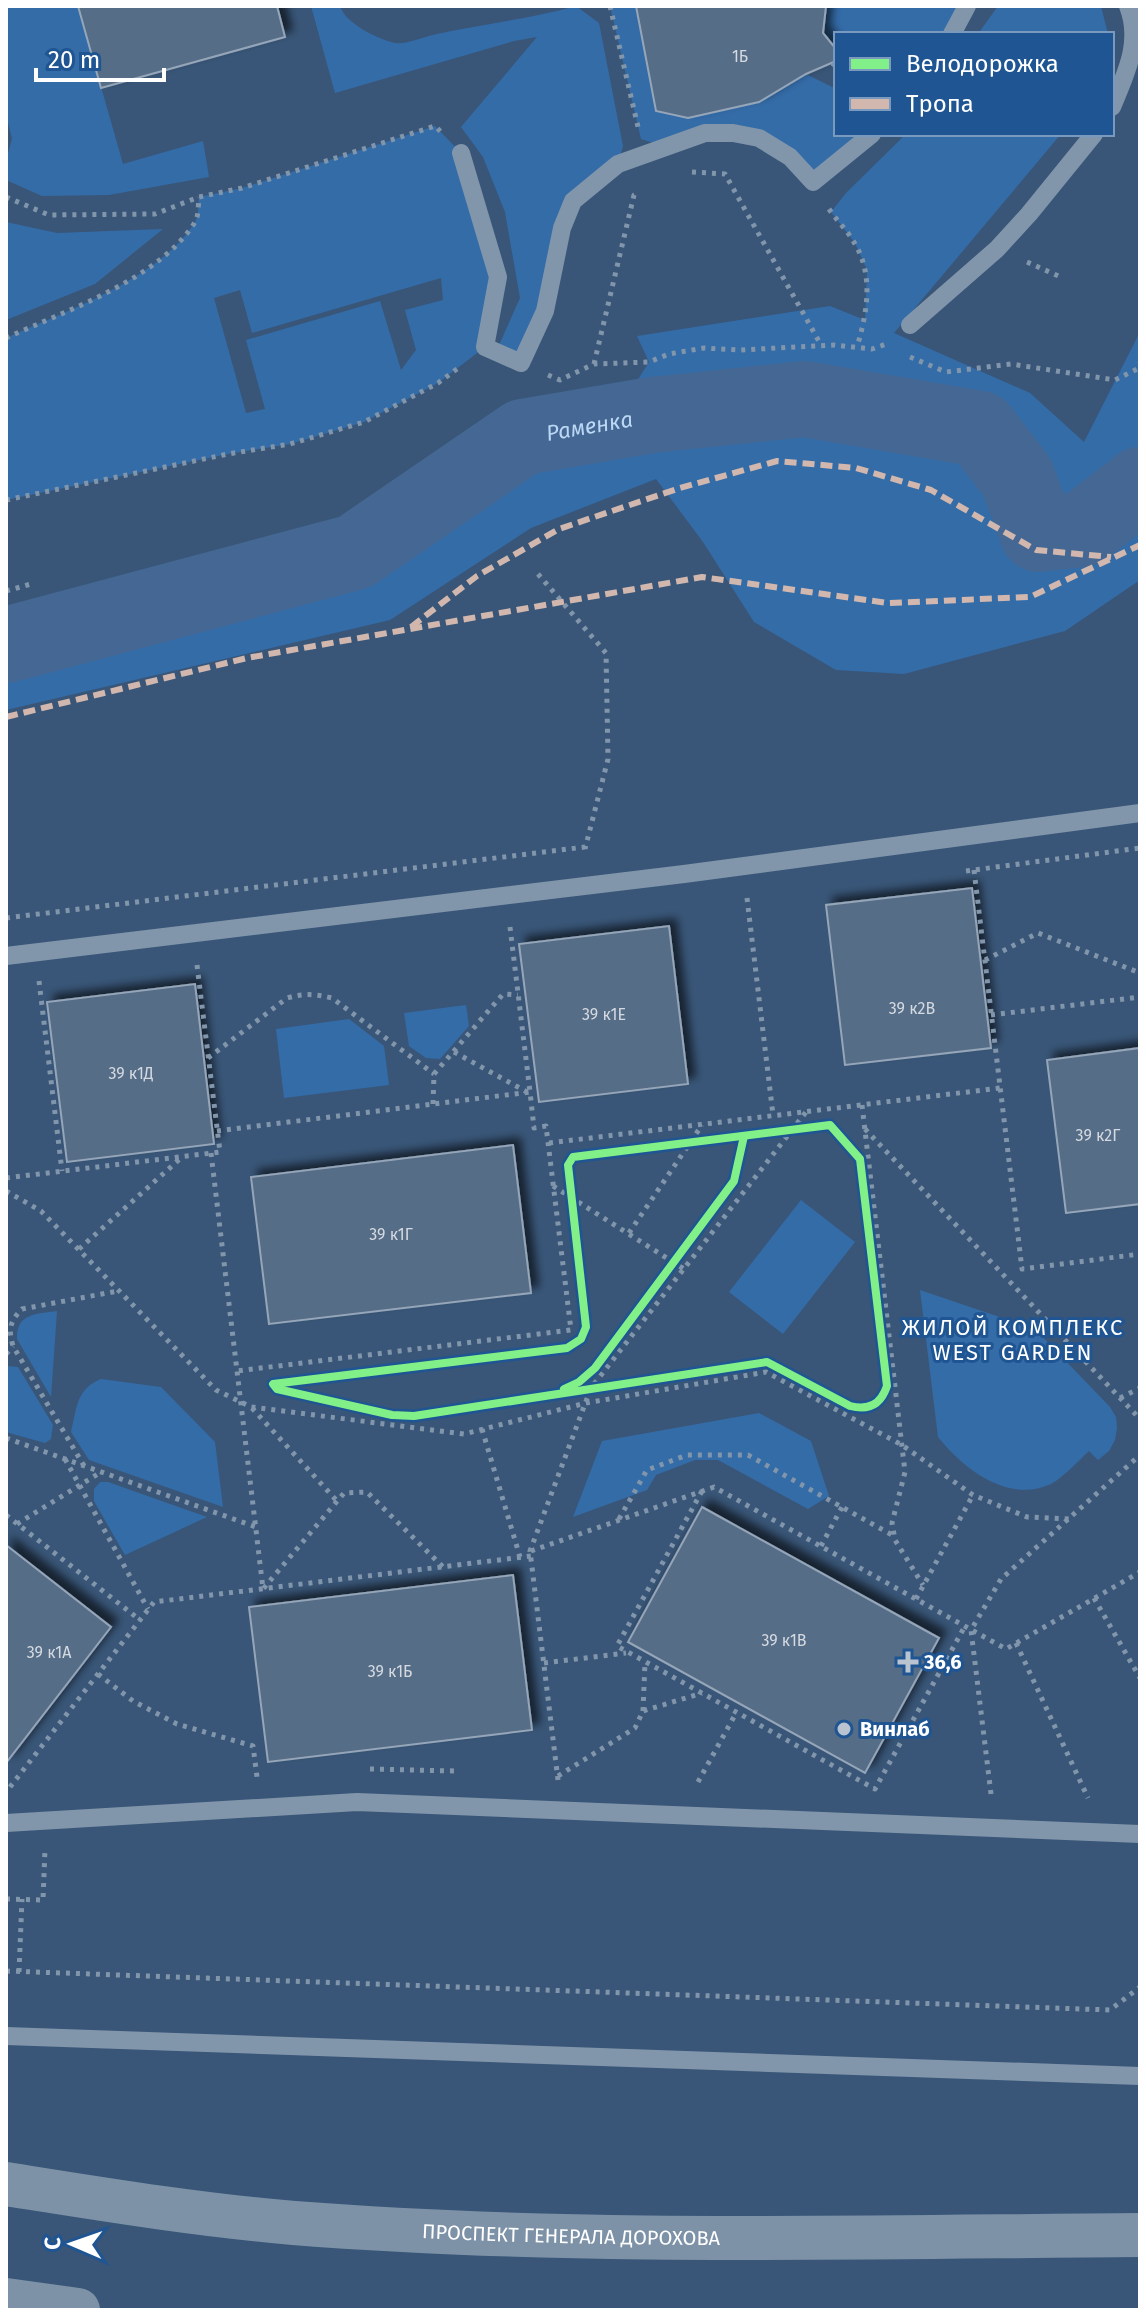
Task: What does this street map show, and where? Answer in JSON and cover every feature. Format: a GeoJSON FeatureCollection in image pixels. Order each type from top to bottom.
{"type":"FeatureCollection","features":[{"type":"Feature","properties":{"kind":"main road","name":"ПРОСПЕКТ ГЕНЕРАЛА ДОРОХОВА"},"geometry":{"type":"LineString","coordinates":[[6,2184],[292,2222],[500,2235],[1140,2235]]}},
{"type":"Feature","properties":{"kind":"main road"},"geometry":{"type":"LineString","coordinates":[[6,2300],[78,2310]]}},
{"type":"Feature","properties":{"kind":"lane"},"geometry":{"type":"LineString","coordinates":[[953,32],[967,6]]}},
{"type":"Feature","properties":{"kind":"lane"},"geometry":{"type":"LineString","coordinates":[[1114,102],[1134,53],[1133,18],[1128,6]]}},
{"type":"Feature","properties":{"kind":"lane"},"geometry":{"type":"LineString","coordinates":[[461,153],[498,277],[485,347],[521,363],[545,311],[562,228],[573,201],[618,164],[705,133],[733,133],[759,138],[790,157],[813,182],[870,136]]}},
{"type":"Feature","properties":{"kind":"lane"},"geometry":{"type":"LineString","coordinates":[[906,331],[997,249],[1092,136]]}},
{"type":"Feature","properties":{"kind":"lane"},"geometry":{"type":"LineString","coordinates":[[6,956],[575,888],[1140,813]]}},
{"type":"Feature","properties":{"kind":"lane"},"geometry":{"type":"LineString","coordinates":[[6,1823],[357,1802],[1140,1834]]}},
{"type":"Feature","properties":{"kind":"lane"},"geometry":{"type":"LineString","coordinates":[[6,2036],[1140,2076]]}},
{"type":"Feature","properties":{"kind":"path"},"geometry":{"type":"LineString","coordinates":[[610,6],[644,155]]}},
{"type":"Feature","properties":{"kind":"path"},"geometry":{"type":"LineString","coordinates":[[6,197],[49,215],[155,214],[199,197],[242,188],[435,126],[461,153]]}},
{"type":"Feature","properties":{"kind":"path"},"geometry":{"type":"LineString","coordinates":[[683,174],[725,174],[821,345]]}},
{"type":"Feature","properties":{"kind":"path"},"geometry":{"type":"LineString","coordinates":[[813,182],[855,243],[867,270],[865,321],[857,347]]}},
{"type":"Feature","properties":{"kind":"path"},"geometry":{"type":"LineString","coordinates":[[594,364],[634,195],[643,190]]}},
{"type":"Feature","properties":{"kind":"path"},"geometry":{"type":"LineString","coordinates":[[6,338],[125,283],[164,256],[196,220],[199,197]]}},
{"type":"Feature","properties":{"kind":"path"},"geometry":{"type":"LineString","coordinates":[[521,363],[560,380],[594,364],[649,362],[669,354],[704,348],[740,350],[821,345],[872,349],[906,331],[911,358],[946,372],[1011,364],[1115,380],[1137,369],[1140,363]]}},
{"type":"Feature","properties":{"kind":"path"},"geometry":{"type":"LineString","coordinates":[[6,500],[290,444],[364,422],[438,383],[485,347]]}},
{"type":"Feature","properties":{"kind":"path"},"geometry":{"type":"LineString","coordinates":[[538,574],[606,653],[608,759],[575,888]]}},
{"type":"Feature","properties":{"kind":"path"},"geometry":{"type":"LineString","coordinates":[[6,591],[31,584]]}},
{"type":"Feature","properties":{"kind":"path"},"geometry":{"type":"LineString","coordinates":[[6,918],[585,847]]}},
{"type":"Feature","properties":{"kind":"path"},"geometry":{"type":"LineString","coordinates":[[993,868],[1140,848]]}},
{"type":"Feature","properties":{"kind":"path"},"geometry":{"type":"LineString","coordinates":[[974,870],[1022,1269],[1140,1254]]}},
{"type":"Feature","properties":{"kind":"path"},"geometry":{"type":"LineString","coordinates":[[747,898],[773,1115]]}},
{"type":"Feature","properties":{"kind":"path"},"geometry":{"type":"LineString","coordinates":[[237,1371],[571,1330],[546,1126],[534,1128],[510,927]]}},
{"type":"Feature","properties":{"kind":"path"},"geometry":{"type":"LineString","coordinates":[[985,960],[1038,933],[1140,973]]}},
{"type":"Feature","properties":{"kind":"path"},"geometry":{"type":"LineString","coordinates":[[36,953],[62,1171]]}},
{"type":"Feature","properties":{"kind":"path"},"geometry":{"type":"LineString","coordinates":[[6,1178],[220,1152],[197,965]]}},
{"type":"Feature","properties":{"kind":"path"},"geometry":{"type":"LineString","coordinates":[[208,1058],[287,998],[316,994],[332,998],[434,1074]]}},
{"type":"Feature","properties":{"kind":"path"},"geometry":{"type":"LineString","coordinates":[[433,1104],[434,1074],[503,994],[518,995]]}},
{"type":"Feature","properties":{"kind":"path"},"geometry":{"type":"LineString","coordinates":[[991,1015],[1140,997]]}},
{"type":"Feature","properties":{"kind":"path"},"geometry":{"type":"LineString","coordinates":[[454,1052],[529,1093]]}},
{"type":"Feature","properties":{"kind":"path"},"geometry":{"type":"LineString","coordinates":[[549,1143],[1000,1088]]}},
{"type":"Feature","properties":{"kind":"path"},"geometry":{"type":"LineString","coordinates":[[217,1131],[529,1093]]}},
{"type":"Feature","properties":{"kind":"path"},"geometry":{"type":"LineString","coordinates":[[862,1105],[905,1472],[892,1523],[894,1536],[923,1585]]}},
{"type":"Feature","properties":{"kind":"path"},"geometry":{"type":"LineString","coordinates":[[579,1390],[604,1382],[684,1269],[806,1112]]}},
{"type":"Feature","properties":{"kind":"path"},"geometry":{"type":"LineString","coordinates":[[629,1233],[702,1124]]}},
{"type":"Feature","properties":{"kind":"path"},"geometry":{"type":"LineString","coordinates":[[864,1128],[1140,1419]]}},
{"type":"Feature","properties":{"kind":"path"},"geometry":{"type":"LineString","coordinates":[[775,1132],[804,1129]]}},
{"type":"Feature","properties":{"kind":"path"},"geometry":{"type":"LineString","coordinates":[[676,1144],[704,1141]]}},
{"type":"Feature","properties":{"kind":"path"},"geometry":{"type":"LineString","coordinates":[[211,1153],[263,1589]]}},
{"type":"Feature","properties":{"kind":"path"},"geometry":{"type":"LineString","coordinates":[[79,1249],[182,1156]]}},
{"type":"Feature","properties":{"kind":"path"},"geometry":{"type":"LineString","coordinates":[[860,1159],[887,1386],[884,1396]]}},
{"type":"Feature","properties":{"kind":"path"},"geometry":{"type":"LineString","coordinates":[[553,1186],[684,1269]]}},
{"type":"Feature","properties":{"kind":"path"},"geometry":{"type":"LineString","coordinates":[[570,1187],[573,1212]]}},
{"type":"Feature","properties":{"kind":"path"},"geometry":{"type":"LineString","coordinates":[[6,1191],[41,1211],[216,1390],[251,1407],[464,1434],[586,1403],[766,1372],[902,1445],[973,1495],[1027,1517],[1069,1519]]}},
{"type":"Feature","properties":{"kind":"path"},"geometry":{"type":"LineString","coordinates":[[665,1274],[683,1251]]}},
{"type":"Feature","properties":{"kind":"path"},"geometry":{"type":"LineString","coordinates":[[84,1466],[13,1346],[9,1335],[11,1319],[22,1309],[119,1291]]}},
{"type":"Feature","properties":{"kind":"path"},"geometry":{"type":"LineString","coordinates":[[587,1375],[638,1310]]}},
{"type":"Feature","properties":{"kind":"path"},"geometry":{"type":"LineString","coordinates":[[6,1354],[13,1346]]}},
{"type":"Feature","properties":{"kind":"path"},"geometry":{"type":"LineString","coordinates":[[603,1357],[599,1367],[604,1382]]}},
{"type":"Feature","properties":{"kind":"path"},"geometry":{"type":"LineString","coordinates":[[752,1364],[767,1362],[850,1406]]}},
{"type":"Feature","properties":{"kind":"path"},"geometry":{"type":"LineString","coordinates":[[562,1811],[530,1554],[591,1388]]}},
{"type":"Feature","properties":{"kind":"path"},"geometry":{"type":"LineString","coordinates":[[1120,1398],[1140,1388]]}},
{"type":"Feature","properties":{"kind":"path"},"geometry":{"type":"LineString","coordinates":[[251,1407],[337,1501]]}},
{"type":"Feature","properties":{"kind":"path"},"geometry":{"type":"LineString","coordinates":[[482,1429],[520,1557]]}},
{"type":"Feature","properties":{"kind":"path"},"geometry":{"type":"LineString","coordinates":[[6,1438],[256,1527]]}},
{"type":"Feature","properties":{"kind":"path"},"geometry":{"type":"LineString","coordinates":[[619,1520],[647,1470],[687,1455],[748,1455],[894,1536]]}},
{"type":"Feature","properties":{"kind":"path"},"geometry":{"type":"LineString","coordinates":[[702,1491],[617,1646],[875,1789],[968,1628],[1001,1579],[1140,1455]]}},
{"type":"Feature","properties":{"kind":"path"},"geometry":{"type":"LineString","coordinates":[[65,1459],[148,1609]]}},
{"type":"Feature","properties":{"kind":"path"},"geometry":{"type":"LineString","coordinates":[[17,1524],[101,1472]]}},
{"type":"Feature","properties":{"kind":"path"},"geometry":{"type":"LineString","coordinates":[[10,1787],[154,1602],[520,1557],[714,1487],[1006,1649],[1140,1572]]}},
{"type":"Feature","properties":{"kind":"path"},"geometry":{"type":"LineString","coordinates":[[263,1589],[344,1493],[367,1492],[443,1567]]}},
{"type":"Feature","properties":{"kind":"path"},"geometry":{"type":"LineString","coordinates":[[916,1599],[973,1495]]}},
{"type":"Feature","properties":{"kind":"path"},"geometry":{"type":"LineString","coordinates":[[821,1546],[842,1507]]}},
{"type":"Feature","properties":{"kind":"path"},"geometry":{"type":"LineString","coordinates":[[6,1515],[140,1620]]}},
{"type":"Feature","properties":{"kind":"path"},"geometry":{"type":"LineString","coordinates":[[1094,1598],[1140,1678]]}},
{"type":"Feature","properties":{"kind":"path"},"geometry":{"type":"LineString","coordinates":[[968,1628],[991,1794]]}},
{"type":"Feature","properties":{"kind":"path"},"geometry":{"type":"LineString","coordinates":[[1016,1643],[1088,1798]]}},
{"type":"Feature","properties":{"kind":"path"},"geometry":{"type":"LineString","coordinates":[[544,1663],[629,1653]]}},
{"type":"Feature","properties":{"kind":"path"},"geometry":{"type":"LineString","coordinates":[[558,1776],[635,1728],[643,1711],[645,1662]]}},
{"type":"Feature","properties":{"kind":"path"},"geometry":{"type":"LineString","coordinates":[[98,1674],[133,1701],[177,1724],[253,1746],[257,1777]]}},
{"type":"Feature","properties":{"kind":"path"},"geometry":{"type":"LineString","coordinates":[[643,1711],[702,1693]]}},
{"type":"Feature","properties":{"kind":"path"},"geometry":{"type":"LineString","coordinates":[[698,1782],[737,1712]]}},
{"type":"Feature","properties":{"kind":"path"},"geometry":{"type":"LineString","coordinates":[[6,1899],[43,1900],[46,1821]]}},
{"type":"Feature","properties":{"kind":"path"},"geometry":{"type":"LineString","coordinates":[[19,1972],[22,1899]]}},
{"type":"Feature","properties":{"kind":"path"},"geometry":{"type":"LineString","coordinates":[[6,1971],[1110,2010],[1140,1987]]}},
{"type":"Feature","properties":{"kind":"shaded area"},"geometry":{"type":"Polygon","coordinates":[[[6,6],[78,6],[123,164],[203,141],[209,177],[109,195],[42,196],[6,180],[6,160],[12,139],[6,114],[6,6]]]}},
{"type":"Feature","properties":{"kind":"shaded area"},"geometry":{"type":"Polygon","coordinates":[[[311,6],[340,6],[348,18],[363,29],[395,43],[576,6],[599,23],[623,146],[618,164],[573,201],[521,363],[496,352],[520,298],[505,212],[483,157],[461,127],[537,37],[335,93],[311,6]]]}},
{"type":"Feature","properties":{"kind":"shaded area"},"geometry":{"type":"Polygon","coordinates":[[[610,6],[636,6],[657,111],[688,118],[758,102],[806,74],[834,88],[834,136],[870,136],[813,182],[790,157],[733,133],[667,147],[641,139],[610,6]]]}},
{"type":"Feature","properties":{"kind":"shaded area"},"geometry":{"type":"Polygon","coordinates":[[[826,6],[967,6],[953,32],[834,32],[834,47],[823,33],[826,6]]]}},
{"type":"Feature","properties":{"kind":"shaded area"},"geometry":{"type":"Polygon","coordinates":[[[998,6],[1101,6],[1108,32],[979,32],[998,6]]]}},
{"type":"Feature","properties":{"kind":"shaded area"},"geometry":{"type":"Polygon","coordinates":[[[435,126],[461,153],[498,277],[485,347],[438,383],[364,422],[290,444],[6,500],[6,338],[135,277],[179,242],[195,222],[199,197],[242,188],[435,126]],[[441,278],[252,333],[240,290],[214,298],[246,413],[265,409],[246,340],[380,301],[401,370],[416,350],[405,310],[443,300],[441,278]]]}},
{"type":"Feature","properties":{"kind":"shaded area"},"geometry":{"type":"Polygon","coordinates":[[[904,136],[1059,136],[894,333],[1030,393],[1084,442],[1140,332],[1140,580],[1065,631],[904,674],[836,670],[754,622],[703,542],[656,479],[531,528],[390,620],[6,710],[6,645],[355,552],[523,437],[611,422],[649,362],[637,336],[830,306],[865,320],[867,270],[855,243],[831,212],[904,136]]]}},
{"type":"Feature","properties":{"kind":"shaded area"},"geometry":{"type":"Polygon","coordinates":[[[6,222],[57,233],[163,229],[95,284],[6,320],[6,222]]]}},
{"type":"Feature","properties":{"kind":"shaded area"},"geometry":{"type":"Polygon","coordinates":[[[466,1005],[469,1026],[440,1059],[426,1058],[409,1046],[404,1013],[466,1005]]]}},
{"type":"Feature","properties":{"kind":"shaded area"},"geometry":{"type":"Polygon","coordinates":[[[349,1019],[384,1046],[389,1085],[284,1098],[276,1029],[349,1019]]]}},
{"type":"Feature","properties":{"kind":"shaded area"},"geometry":{"type":"Polygon","coordinates":[[[801,1200],[855,1242],[783,1334],[729,1292],[801,1200]]]}},
{"type":"Feature","properties":{"kind":"shaded area"},"geometry":{"type":"Polygon","coordinates":[[[920,1290],[1035,1329],[1110,1407],[1116,1417],[1117,1428],[1109,1451],[1098,1460],[1089,1451],[1056,1481],[1035,1489],[1018,1489],[987,1480],[960,1460],[938,1437],[920,1290]]]}},
{"type":"Feature","properties":{"kind":"shaded area"},"geometry":{"type":"Polygon","coordinates":[[[57,1311],[51,1397],[17,1339],[20,1324],[29,1316],[57,1311]]]}},
{"type":"Feature","properties":{"kind":"shaded area"},"geometry":{"type":"Polygon","coordinates":[[[6,1366],[18,1367],[53,1425],[51,1439],[45,1443],[6,1432],[6,1366]]]}},
{"type":"Feature","properties":{"kind":"shaded area"},"geometry":{"type":"Polygon","coordinates":[[[101,1379],[161,1387],[215,1442],[223,1507],[89,1460],[71,1432],[82,1394],[101,1379]]]}},
{"type":"Feature","properties":{"kind":"shaded area"},"geometry":{"type":"Polygon","coordinates":[[[759,1413],[811,1441],[829,1496],[808,1509],[718,1460],[695,1460],[656,1475],[647,1490],[573,1517],[602,1441],[759,1413]]]}},
{"type":"Feature","properties":{"kind":"shaded area"},"geometry":{"type":"Polygon","coordinates":[[[100,1482],[108,1482],[207,1517],[125,1555],[94,1501],[94,1489],[100,1482]]]}},
{"type":"Feature","properties":{"kind":"building"},"geometry":{"type":"Polygon","coordinates":[[[78,6],[277,6],[285,37],[101,88],[78,6]]]}},
{"type":"Feature","properties":{"kind":"building"},"geometry":{"type":"Polygon","coordinates":[[[636,6],[826,6],[823,33],[834,47],[834,62],[806,74],[759,102],[688,118],[656,111],[636,6]]]}},
{"type":"Feature","properties":{"kind":"building"},"geometry":{"type":"Polygon","coordinates":[[[972,888],[991,1048],[845,1065],[826,905],[972,888]]]}},
{"type":"Feature","properties":{"kind":"building"},"geometry":{"type":"Polygon","coordinates":[[[669,926],[688,1084],[539,1102],[519,944],[669,926]]]}},
{"type":"Feature","properties":{"kind":"building"},"geometry":{"type":"Polygon","coordinates":[[[195,984],[214,1144],[67,1162],[47,1002],[195,984]]]}},
{"type":"Feature","properties":{"kind":"building"},"geometry":{"type":"Polygon","coordinates":[[[1140,1048],[1140,1204],[1066,1213],[1047,1060],[1140,1048]]]}},
{"type":"Feature","properties":{"kind":"building"},"geometry":{"type":"Polygon","coordinates":[[[513,1145],[531,1293],[269,1324],[251,1177],[513,1145]]]}},
{"type":"Feature","properties":{"kind":"building"},"geometry":{"type":"Polygon","coordinates":[[[702,1507],[939,1638],[865,1773],[628,1642],[702,1507]]]}},
{"type":"Feature","properties":{"kind":"building"},"geometry":{"type":"Polygon","coordinates":[[[6,1545],[111,1627],[6,1763],[6,1545]]]}},
{"type":"Feature","properties":{"kind":"building"},"geometry":{"type":"Polygon","coordinates":[[[513,1575],[532,1730],[268,1762],[249,1607],[513,1575]]]}},
{"type":"Feature","properties":{"kind":"waterway","name":"Раменка"},"geometry":{"type":"LineString","coordinates":[[6,645],[355,552],[523,437],[652,415],[805,399],[980,429],[1017,477],[1038,534],[1083,529],[1140,485]]}},
{"type":"Feature","properties":{"kind":"marked path"},"geometry":{"type":"LineString","coordinates":[[411,627],[477,576],[559,529],[680,488],[777,461],[856,468],[931,490],[1036,550],[1111,557]]}},
{"type":"Feature","properties":{"kind":"marked path"},"geometry":{"type":"LineString","coordinates":[[6,717],[247,658],[702,577],[888,603],[1030,597],[1140,545]]}},
{"type":"Feature","properties":{"kind":"cycle path"},"geometry":{"type":"LineString","coordinates":[[830,1125],[860,1159],[887,1386],[873,1405],[863,1408],[850,1406],[767,1362],[414,1416],[392,1415],[277,1389],[273,1384],[567,1348],[581,1339],[586,1327],[568,1165],[573,1157],[830,1125]]}},
{"type":"Feature","properties":{"kind":"cycle path"},"geometry":{"type":"LineString","coordinates":[[564,1389],[579,1382],[595,1368],[734,1181],[744,1136]]}},
{"type":"Feature","properties":{"kind":"place","name":"36,6"},"geometry":{"type":"Point","coordinates":[908,1662]}},
{"type":"Feature","properties":{"kind":"place","name":"Винлаб"},"geometry":{"type":"Point","coordinates":[844,1729]}},
{"type":"Feature","properties":{"kind":"district","name":"ЖИЛОЙ КОМПЛЕКС WEST GARDEN"},"geometry":{"type":"Point","coordinates":[1013,1340]}}]}
